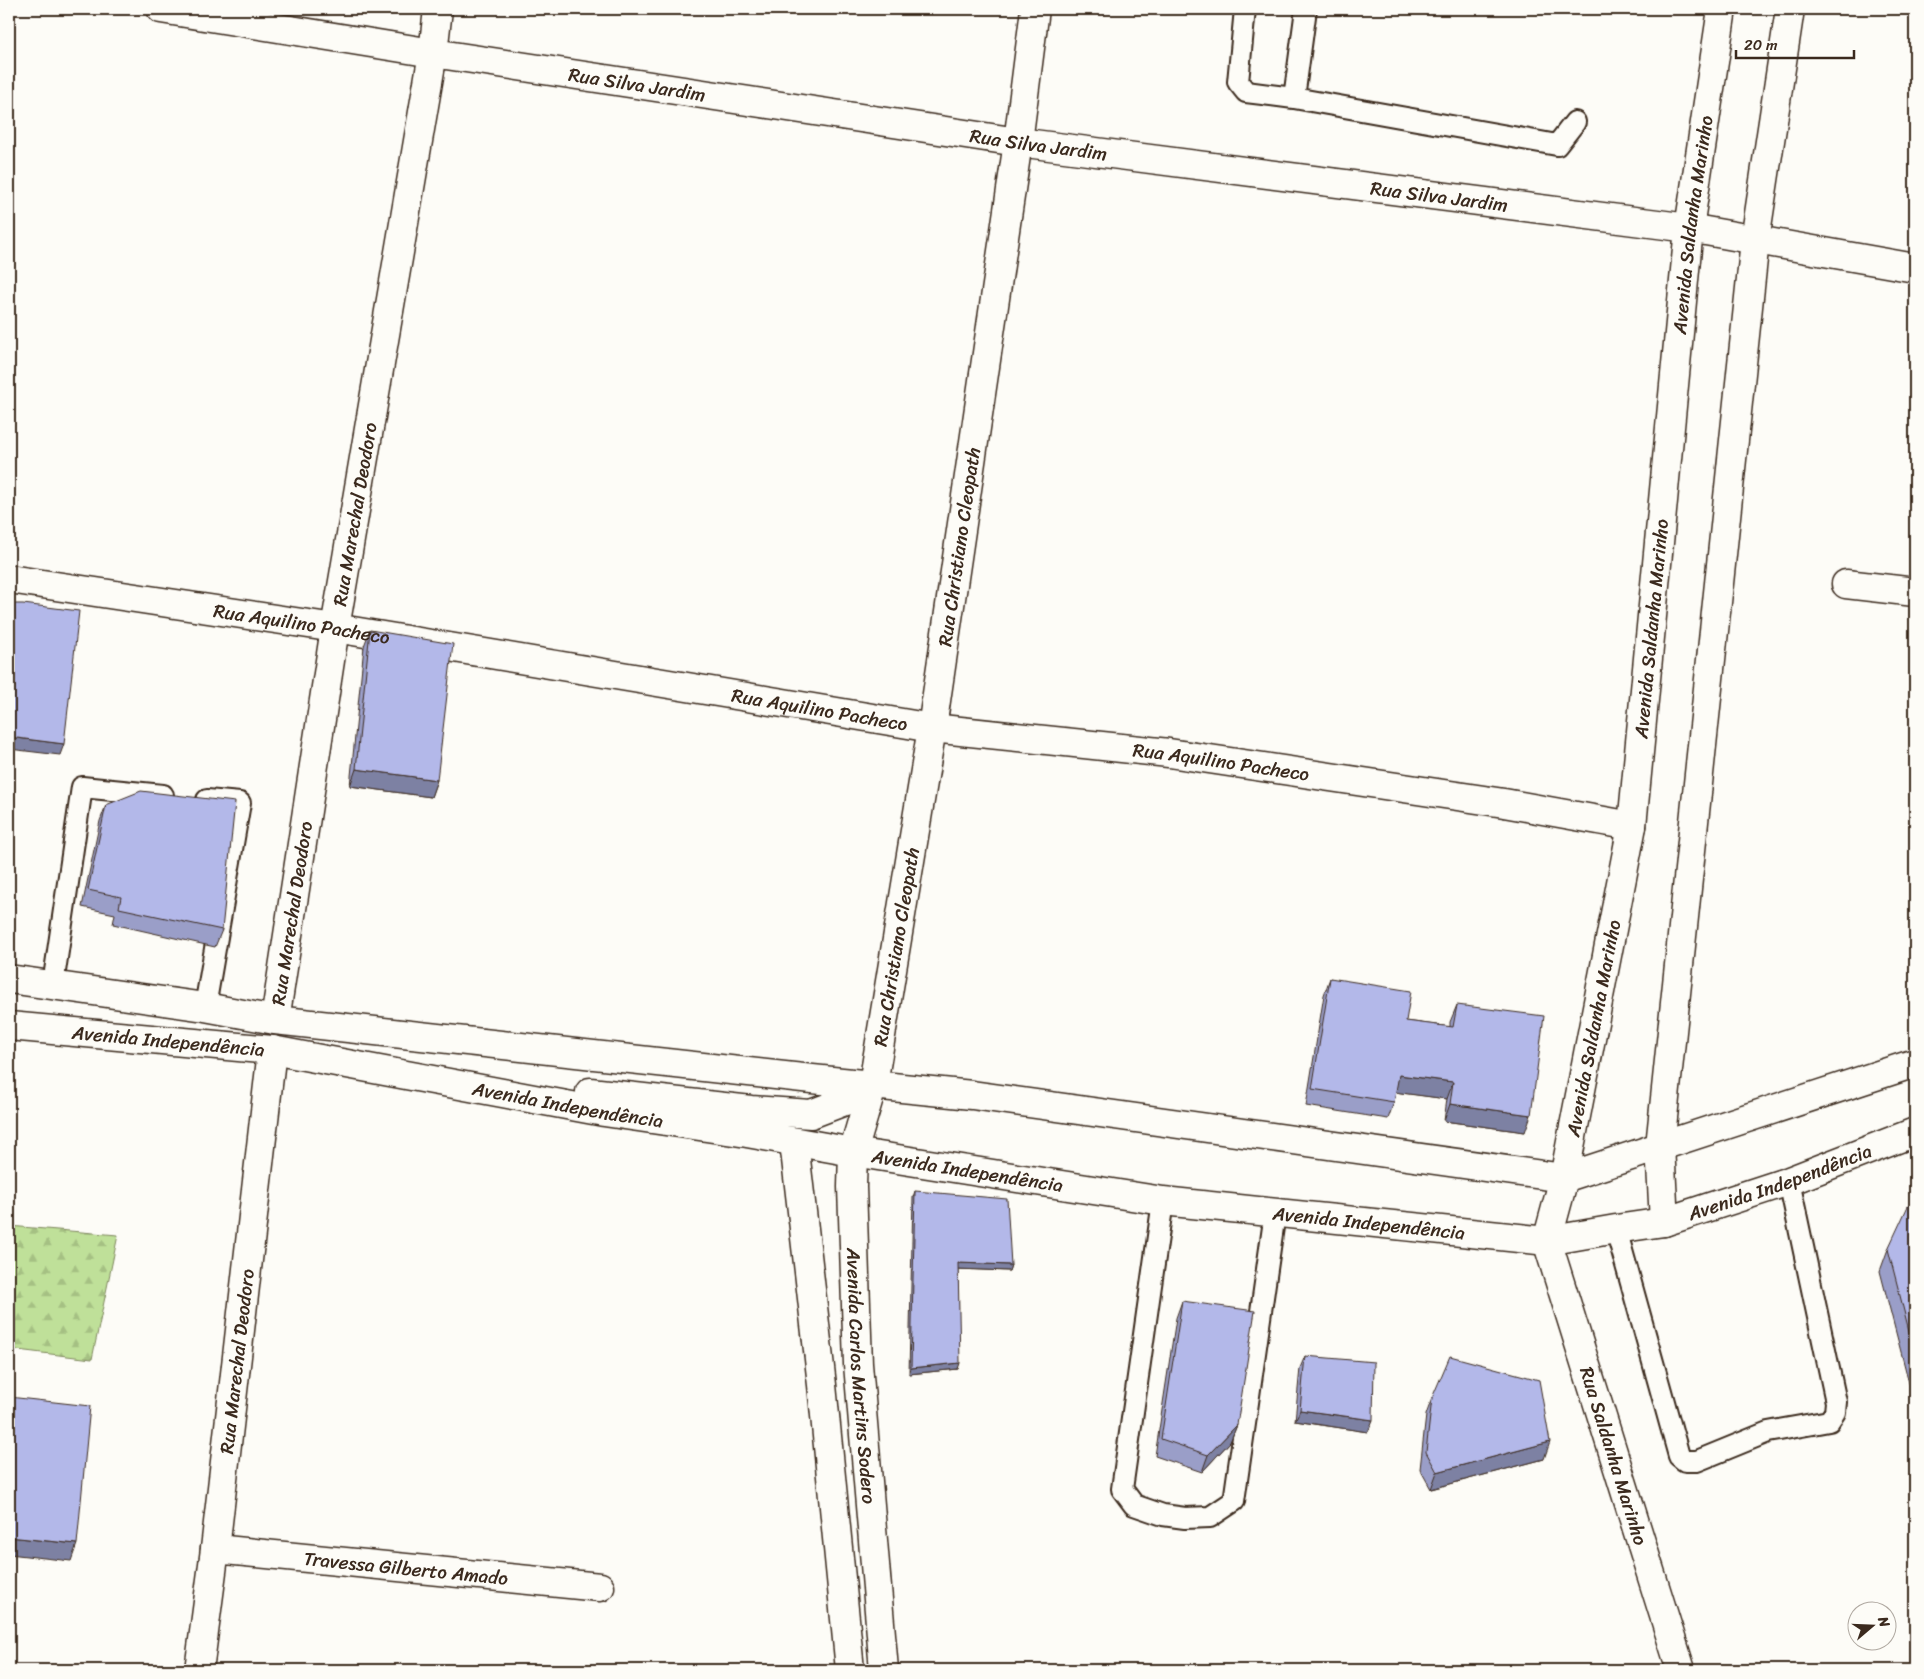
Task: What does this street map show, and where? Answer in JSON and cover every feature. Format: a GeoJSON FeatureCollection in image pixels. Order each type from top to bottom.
{"type":"FeatureCollection","features":[{"type":"Feature","properties":{"kind":"main road","name":"Rua Silva Jardim"},"geometry":{"type":"LineString","coordinates":[[161,9],[433,53],[1018,142],[1688,228],[1915,268]]}},
{"type":"Feature","properties":{"kind":"main road","name":"Rua Marechal Deodoro"},"geometry":{"type":"LineString","coordinates":[[275,1020],[335,628],[433,53],[438,9]]}},
{"type":"Feature","properties":{"kind":"main road","name":"Rua Christiano Cleopath"},"geometry":{"type":"LineString","coordinates":[[873,1084],[932,728],[1018,142],[1035,9]]}},
{"type":"Feature","properties":{"kind":"main road","name":"Avenida Saldanha Marinho"},"geometry":{"type":"LineString","coordinates":[[1547,1241],[1564,1178],[1632,826],[1688,228],[1722,9]]}},
{"type":"Feature","properties":{"kind":"main road"},"geometry":{"type":"LineString","coordinates":[[1664,1222],[1660,1146],[1755,240],[1790,9]]}},
{"type":"Feature","properties":{"kind":"main road","name":"Rua Aquilino Pacheco"},"geometry":{"type":"LineString","coordinates":[[9,579],[335,628],[932,728],[1168,753],[1538,809],[1632,826]]}},
{"type":"Feature","properties":{"kind":"main road"},"geometry":{"type":"LineString","coordinates":[[1846,584],[1915,592]]}},
{"type":"Feature","properties":{"kind":"main road","name":"Avenida Independência"},"geometry":{"type":"LineString","coordinates":[[9,979],[206,1007],[275,1020],[972,1095],[1564,1178],[1915,1063]]}},
{"type":"Feature","properties":{"kind":"main road","name":"Avenida Independência"},"geometry":{"type":"LineString","coordinates":[[9,1026],[272,1050],[604,1112],[746,1133],[1162,1201],[1547,1241],[1664,1222],[1789,1181],[1915,1132]]}},
{"type":"Feature","properties":{"kind":"main road","name":"Rua Marechal Deodoro"},"geometry":{"type":"LineString","coordinates":[[198,1670],[215,1549],[272,1050]]}},
{"type":"Feature","properties":{"kind":"main road"},"geometry":{"type":"LineString","coordinates":[[481,1089],[492,1084],[545,1086],[751,1110],[810,1114],[844,1101],[873,1084]]}},
{"type":"Feature","properties":{"kind":"main road","name":"Avenida Carlos Martins Sodero"},"geometry":{"type":"LineString","coordinates":[[873,1084],[853,1152],[858,1364],[884,1670]]}},
{"type":"Feature","properties":{"kind":"main road","name":"Avenida Carlos Martins Sodero"},"geometry":{"type":"LineString","coordinates":[[794,1142],[822,1386],[850,1670]]}},
{"type":"Feature","properties":{"kind":"main road","name":"Rua Saldanha Marinho"},"geometry":{"type":"LineString","coordinates":[[1547,1241],[1681,1670]]}},
{"type":"Feature","properties":{"kind":"main road","name":"Travessa Gilberto Amado"},"geometry":{"type":"LineString","coordinates":[[215,1549],[600,1588]]}},
{"type":"Feature","properties":{"kind":"lane"},"geometry":{"type":"LineString","coordinates":[[1245,9],[1238,82],[1246,92],[1294,98],[1557,144],[1575,122]]}},
{"type":"Feature","properties":{"kind":"lane"},"geometry":{"type":"LineString","coordinates":[[1294,98],[1306,9]]}},
{"type":"Feature","properties":{"kind":"lane"},"geometry":{"type":"LineString","coordinates":[[53,985],[82,788],[240,803],[206,1007]]}},
{"type":"Feature","properties":{"kind":"lane"},"geometry":{"type":"LineString","coordinates":[[1616,1229],[1679,1456],[1685,1461],[1697,1461],[1768,1432],[1829,1421],[1836,1412],[1836,1402],[1789,1181]]}},
{"type":"Feature","properties":{"kind":"lane"},"geometry":{"type":"LineString","coordinates":[[1162,1201],[1122,1489],[1134,1505],[1163,1514],[1185,1518],[1210,1517],[1234,1501],[1275,1213]]}},
{"type":"Feature","properties":{"kind":"green space"},"geometry":{"type":"Polygon","coordinates":[[[9,1226],[118,1235],[92,1359],[9,1349],[9,1226]]]}},
{"type":"Feature","properties":{"kind":"building"},"geometry":{"type":"Polygon","coordinates":[[[9,604],[79,611],[64,744],[9,737],[9,604]]]}},
{"type":"Feature","properties":{"kind":"building"},"geometry":{"type":"Polygon","coordinates":[[[370,630],[453,644],[437,780],[356,769],[370,630]]]}},
{"type":"Feature","properties":{"kind":"building"},"geometry":{"type":"Polygon","coordinates":[[[141,791],[235,802],[222,930],[119,908],[121,897],[88,890],[106,805],[141,791]]]}},
{"type":"Feature","properties":{"kind":"building"},"geometry":{"type":"Polygon","coordinates":[[[1330,978],[1411,991],[1406,1021],[1453,1027],[1457,1005],[1544,1016],[1531,1115],[1450,1104],[1453,1082],[1399,1075],[1394,1102],[1312,1089],[1330,978]]]}},
{"type":"Feature","properties":{"kind":"building"},"geometry":{"type":"Polygon","coordinates":[[[915,1191],[1007,1199],[1011,1265],[958,1263],[960,1363],[911,1368],[915,1191]]]}},
{"type":"Feature","properties":{"kind":"building"},"geometry":{"type":"Polygon","coordinates":[[[1915,1204],[1915,1354],[1888,1249],[1908,1206],[1915,1204]]]}},
{"type":"Feature","properties":{"kind":"building"},"geometry":{"type":"Polygon","coordinates":[[[1182,1301],[1255,1311],[1237,1425],[1208,1455],[1161,1439],[1182,1301]]]}},
{"type":"Feature","properties":{"kind":"building"},"geometry":{"type":"Polygon","coordinates":[[[1305,1356],[1374,1362],[1373,1420],[1300,1410],[1305,1356]]]}},
{"type":"Feature","properties":{"kind":"building"},"geometry":{"type":"Polygon","coordinates":[[[1450,1356],[1539,1380],[1550,1442],[1437,1472],[1426,1452],[1432,1398],[1450,1356]]]}},
{"type":"Feature","properties":{"kind":"building"},"geometry":{"type":"Polygon","coordinates":[[[9,1397],[90,1406],[77,1544],[9,1537],[9,1397]]]}}]}
